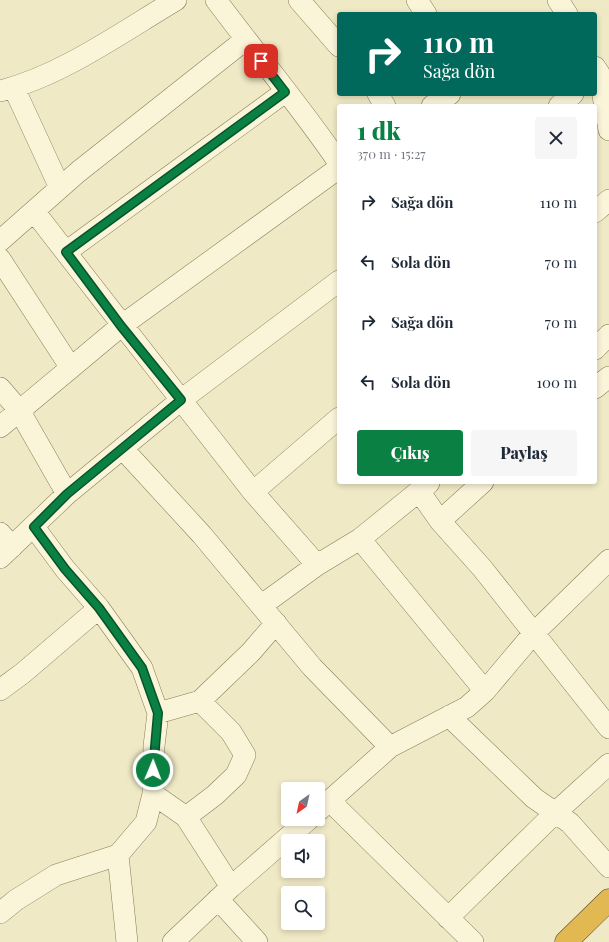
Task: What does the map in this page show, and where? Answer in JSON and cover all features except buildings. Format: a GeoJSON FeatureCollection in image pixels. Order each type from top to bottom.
{"type":"FeatureCollection","features":[{"type":"Feature","properties":{"kind":"highway"},"geometry":{"type":"LineString","coordinates":[[566,942],[609,900]]}},
{"type":"Feature","properties":{"kind":"street"},"geometry":{"type":"LineString","coordinates":[[60,188],[7,89],[63,67],[176,0]]}},
{"type":"Feature","properties":{"kind":"street"},"geometry":{"type":"LineString","coordinates":[[216,0],[285,92],[313,125],[337,160]]}},
{"type":"Feature","properties":{"kind":"street"},"geometry":{"type":"LineString","coordinates":[[299,0],[337,44]]}},
{"type":"Feature","properties":{"kind":"street"},"geometry":{"type":"LineString","coordinates":[[417,0],[425,12]]}},
{"type":"Feature","properties":{"kind":"street"},"geometry":{"type":"LineString","coordinates":[[0,241],[60,188],[246,40]]}},
{"type":"Feature","properties":{"kind":"street"},"geometry":{"type":"LineString","coordinates":[[599,71],[609,130]]}},
{"type":"Feature","properties":{"kind":"street"},"geometry":{"type":"LineString","coordinates":[[66,252],[285,92]]}},
{"type":"Feature","properties":{"kind":"street"},"geometry":{"type":"LineString","coordinates":[[435,104],[447,96]]}},
{"type":"Feature","properties":{"kind":"street"},"geometry":{"type":"LineString","coordinates":[[560,104],[570,96]]}},
{"type":"Feature","properties":{"kind":"street"},"geometry":{"type":"LineString","coordinates":[[0,427],[121,326],[337,169]]}},
{"type":"Feature","properties":{"kind":"street"},"geometry":{"type":"LineString","coordinates":[[597,210],[609,200]]}},
{"type":"Feature","properties":{"kind":"street"},"geometry":{"type":"LineString","coordinates":[[34,211],[121,326],[253,492],[316,565]]}},
{"type":"Feature","properties":{"kind":"street"},"geometry":{"type":"LineString","coordinates":[[0,259],[71,368]]}},
{"type":"Feature","properties":{"kind":"street"},"geometry":{"type":"LineString","coordinates":[[4,546],[34,527],[67,494],[181,400],[337,283]]}},
{"type":"Feature","properties":{"kind":"street"},"geometry":{"type":"LineString","coordinates":[[597,347],[609,335]]}},
{"type":"Feature","properties":{"kind":"street"},"geometry":{"type":"LineString","coordinates":[[597,386],[609,377]]}},
{"type":"Feature","properties":{"kind":"street"},"geometry":{"type":"LineString","coordinates":[[0,388],[19,410],[67,494]]}},
{"type":"Feature","properties":{"kind":"street"},"geometry":{"type":"LineString","coordinates":[[253,492],[337,420]]}},
{"type":"Feature","properties":{"kind":"street"},"geometry":{"type":"LineString","coordinates":[[123,449],[262,605],[312,667],[390,748]]}},
{"type":"Feature","properties":{"kind":"street"},"geometry":{"type":"LineString","coordinates":[[440,521],[481,484]]}},
{"type":"Feature","properties":{"kind":"street"},"geometry":{"type":"LineString","coordinates":[[262,605],[316,565],[360,539],[424,486],[440,521],[482,568],[609,728]]}},
{"type":"Feature","properties":{"kind":"street"},"geometry":{"type":"LineString","coordinates":[[0,913],[16,900],[56,875],[118,855],[146,822],[153,794],[154,746],[158,713],[142,668],[99,608],[65,569],[34,527]]}},
{"type":"Feature","properties":{"kind":"street"},"geometry":{"type":"LineString","coordinates":[[360,539],[485,691]]}},
{"type":"Feature","properties":{"kind":"street"},"geometry":{"type":"LineString","coordinates":[[325,805],[390,748],[467,706],[485,691],[533,634],[609,560]]}},
{"type":"Feature","properties":{"kind":"street"},"geometry":{"type":"LineString","coordinates":[[0,690],[23,673],[99,608]]}},
{"type":"Feature","properties":{"kind":"street"},"geometry":{"type":"LineString","coordinates":[[158,713],[200,701],[251,652],[276,623]]}},
{"type":"Feature","properties":{"kind":"street"},"geometry":{"type":"LineString","coordinates":[[186,817],[215,795],[236,775],[245,755],[231,732],[200,701]]}},
{"type":"Feature","properties":{"kind":"street"},"geometry":{"type":"LineString","coordinates":[[450,716],[534,798],[570,823],[609,867]]}},
{"type":"Feature","properties":{"kind":"street"},"geometry":{"type":"LineString","coordinates":[[448,918],[556,813],[609,764]]}},
{"type":"Feature","properties":{"kind":"street"},"geometry":{"type":"LineString","coordinates":[[153,794],[186,817],[224,893],[256,942]]}},
{"type":"Feature","properties":{"kind":"street"},"geometry":{"type":"LineString","coordinates":[[325,807],[473,942]]}},
{"type":"Feature","properties":{"kind":"street"},"geometry":{"type":"LineString","coordinates":[[173,942],[224,893],[301,826]]}},
{"type":"Feature","properties":{"kind":"street"},"geometry":{"type":"LineString","coordinates":[[118,855],[126,942]]}},
{"type":"Feature","properties":{"kind":"route"},"geometry":{"type":"LineString","coordinates":[[153,770],[158,713],[142,668],[99,608],[65,569],[34,527],[67,494],[181,400],[121,326],[66,252],[285,92],[261,61]]}}]}
